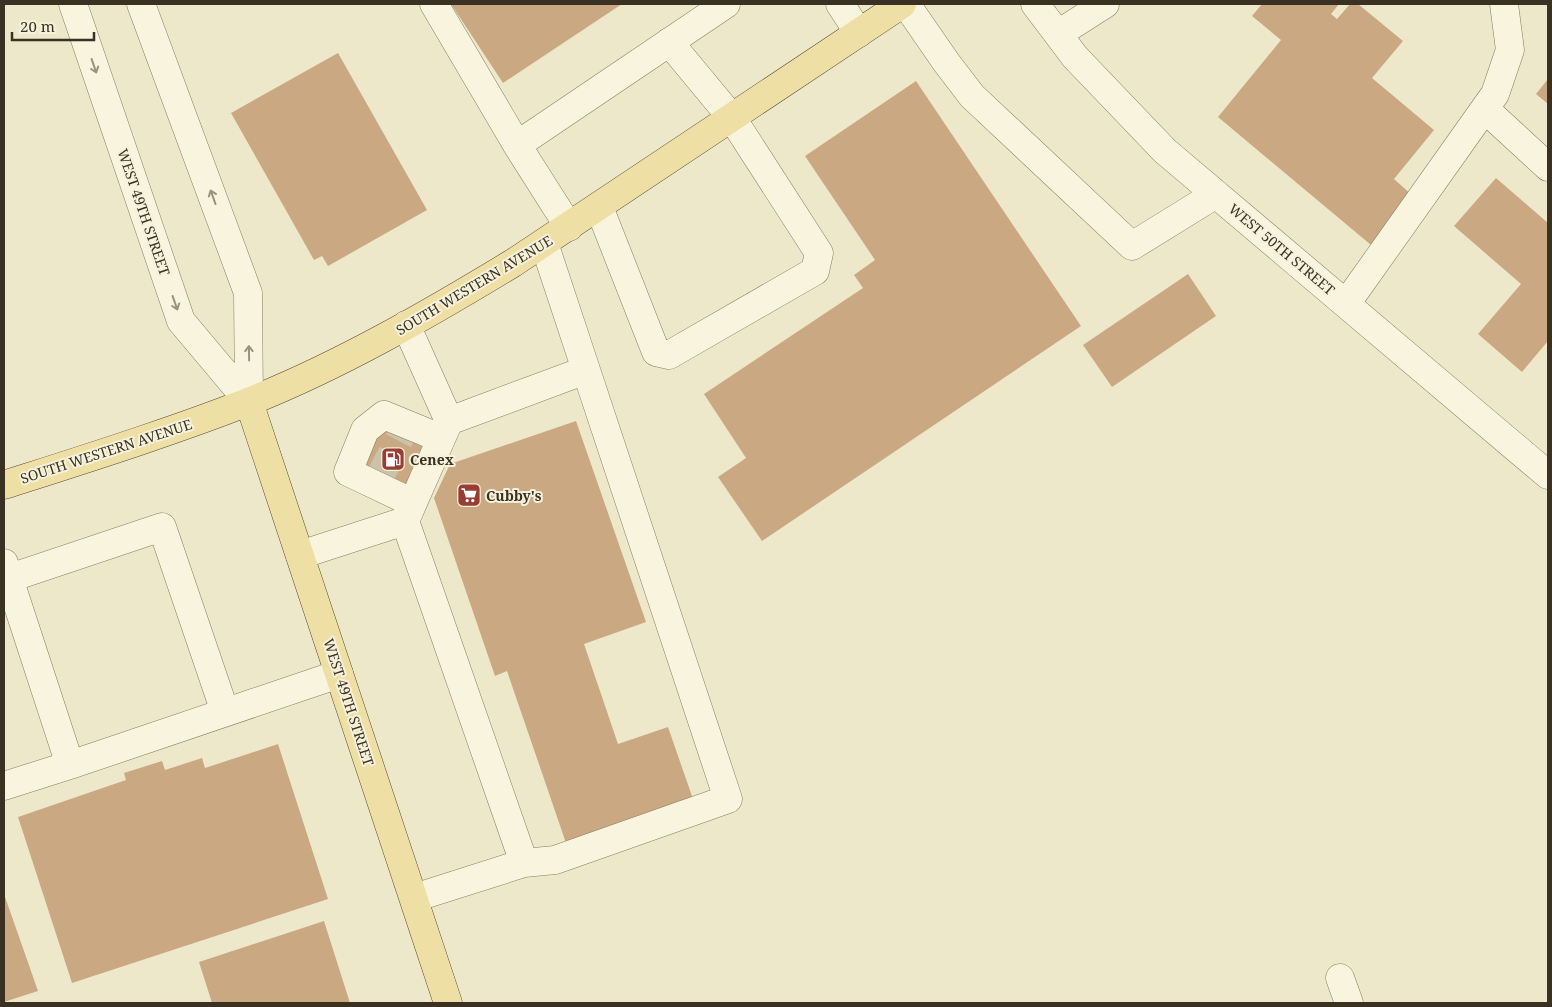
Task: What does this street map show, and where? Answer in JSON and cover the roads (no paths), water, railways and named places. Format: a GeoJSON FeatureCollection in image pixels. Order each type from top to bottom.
{"type":"FeatureCollection","features":[{"type":"Feature","properties":{"kind":"main road","name":"SOUTH WESTERN AVENUE"},"geometry":{"type":"LineString","coordinates":[[4,486],[172,430],[249,402],[317,371],[406,326],[454,299],[569,227],[904,4]]}},
{"type":"Feature","properties":{"kind":"main road","name":"WEST 49TH STREET"},"geometry":{"type":"LineString","coordinates":[[249,402],[448,1003]]}},
{"type":"Feature","properties":{"kind":"street","name":"WEST 49TH STREET"},"geometry":{"type":"LineString","coordinates":[[73,4],[181,321],[249,402]]}},
{"type":"Feature","properties":{"kind":"street","name":"WEST 49TH STREET"},"geometry":{"type":"LineString","coordinates":[[141,4],[248,293],[249,402]]}},
{"type":"Feature","properties":{"kind":"street"},"geometry":{"type":"LineString","coordinates":[[434,4],[517,145],[569,227]]}},
{"type":"Feature","properties":{"kind":"street"},"geometry":{"type":"LineString","coordinates":[[517,145],[726,4]]}},
{"type":"Feature","properties":{"kind":"street"},"geometry":{"type":"LineString","coordinates":[[840,4],[859,33]]}},
{"type":"Feature","properties":{"kind":"street"},"geometry":{"type":"LineString","coordinates":[[904,4],[972,96],[1132,246],[1216,194]]}},
{"type":"Feature","properties":{"kind":"street","name":"WEST 50TH STREET"},"geometry":{"type":"LineString","coordinates":[[1035,4],[1075,57],[1165,152],[1548,475]]}},
{"type":"Feature","properties":{"kind":"street"},"geometry":{"type":"LineString","coordinates":[[1058,34],[1106,4]]}},
{"type":"Feature","properties":{"kind":"street"},"geometry":{"type":"LineString","coordinates":[[1346,304],[1495,94],[1510,50],[1504,4]]}},
{"type":"Feature","properties":{"kind":"street"},"geometry":{"type":"LineString","coordinates":[[599,207],[656,352],[669,355],[814,271],[819,253],[732,118],[669,42]]}},
{"type":"Feature","properties":{"kind":"street"},"geometry":{"type":"LineString","coordinates":[[1485,109],[1548,167]]}},
{"type":"Feature","properties":{"kind":"street"},"geometry":{"type":"LineString","coordinates":[[414,898],[524,863],[555,860],[728,799],[544,243]]}},
{"type":"Feature","properties":{"kind":"street"},"geometry":{"type":"LineString","coordinates":[[300,555],[409,512],[445,429],[406,326]]}},
{"type":"Feature","properties":{"kind":"street"},"geometry":{"type":"LineString","coordinates":[[524,863],[409,512],[377,482],[348,472],[365,430],[384,415],[404,430],[445,429],[586,370]]}},
{"type":"Feature","properties":{"kind":"street"},"geometry":{"type":"LineString","coordinates":[[70,765],[5,574],[162,527],[225,712]]}},
{"type":"Feature","properties":{"kind":"street"},"geometry":{"type":"LineString","coordinates":[[4,786],[339,674]]}},
{"type":"Feature","properties":{"kind":"street"},"geometry":{"type":"LineString","coordinates":[[1340,978],[1349,1003]]}},
{"type":"Feature","properties":{"kind":"tunnel"},"geometry":{"type":"LineString","coordinates":[[379,478],[401,436]]}},
{"type":"Feature","properties":{"kind":"place","name":"Cenex"},"geometry":{"type":"Point","coordinates":[393,459]}},
{"type":"Feature","properties":{"kind":"place","name":"Cubby's"},"geometry":{"type":"Point","coordinates":[469,495]}}]}
